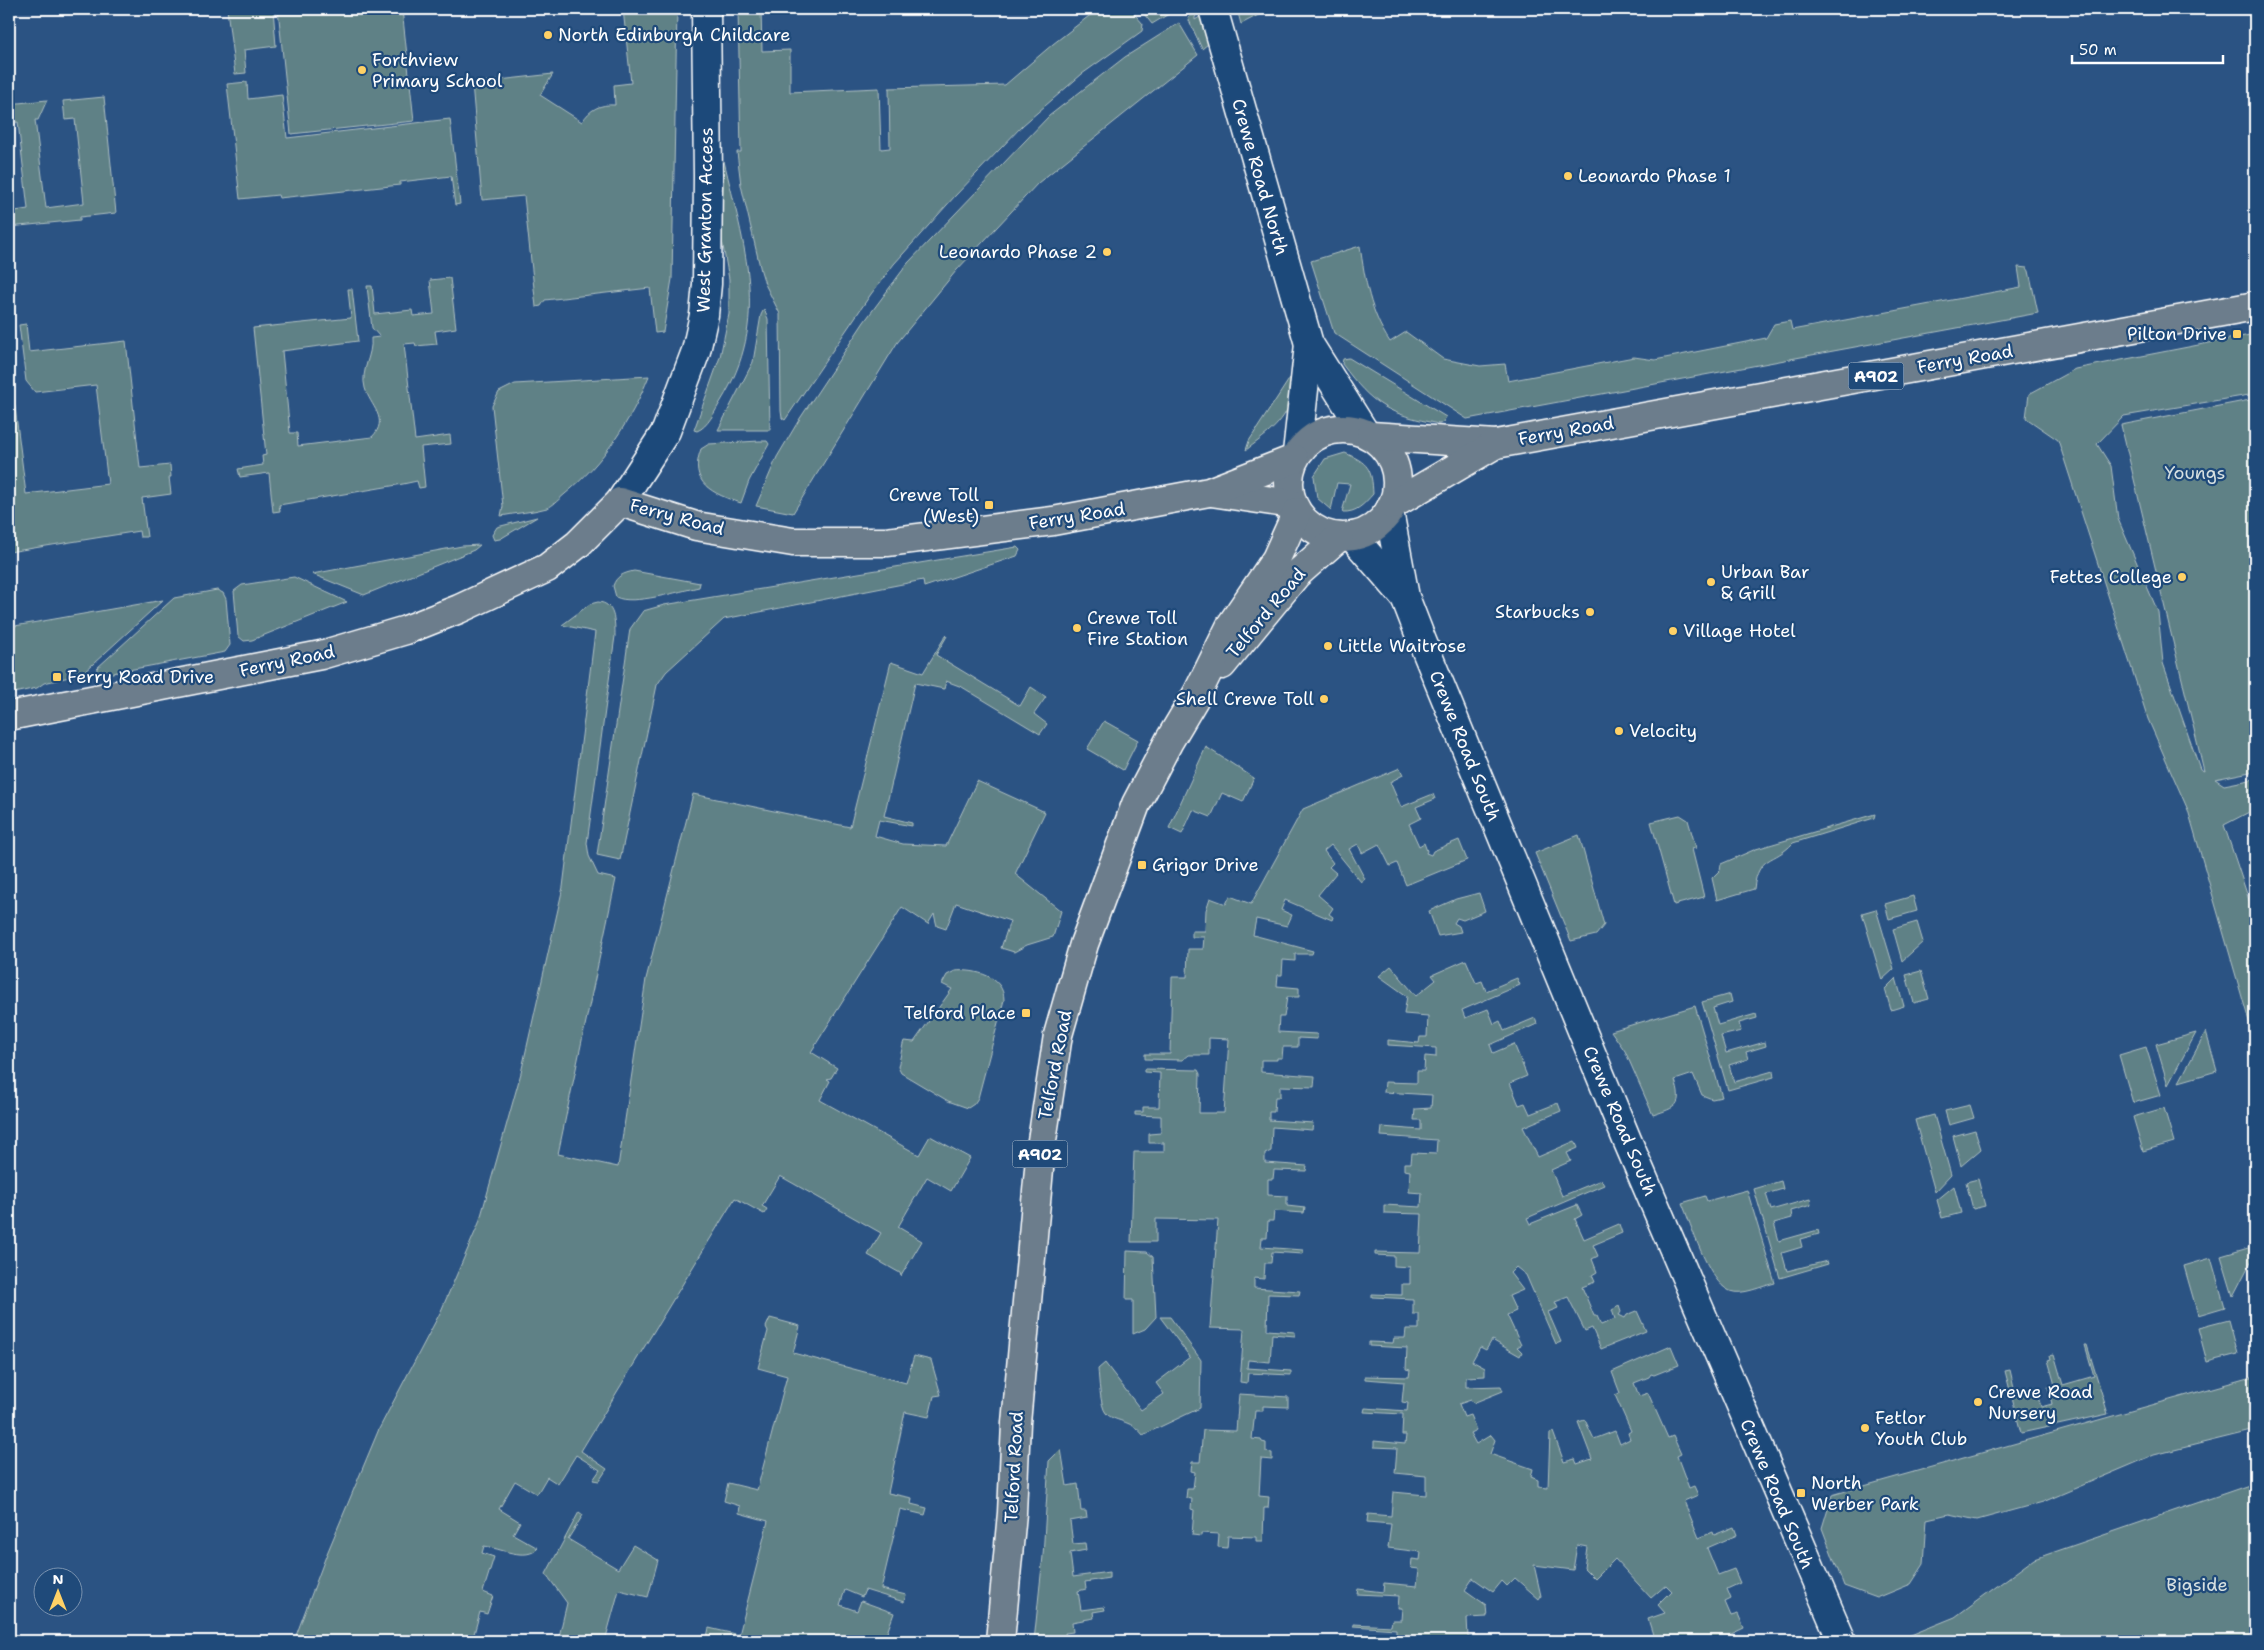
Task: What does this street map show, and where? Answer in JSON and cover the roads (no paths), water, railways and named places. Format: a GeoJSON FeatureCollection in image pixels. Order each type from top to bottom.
{"type":"FeatureCollection","features":[{"type":"Feature","properties":{"kind":"main road","name":"Ferry Road"},"geometry":{"type":"LineString","coordinates":[[1368,435],[1496,444],[2255,306]]}},
{"type":"Feature","properties":{"kind":"main road"},"geometry":{"type":"LineString","coordinates":[[1346,429],[1368,435],[1390,455],[1395,466],[1397,486],[1391,508],[1373,528],[1346,536],[1327,535],[1315,530],[1295,508],[1288,481],[1295,456],[1305,443],[1327,431],[1346,429]]}},
{"type":"Feature","properties":{"kind":"main road","name":"Ferry Road"},"geometry":{"type":"LineString","coordinates":[[1391,508],[1496,444]]}},
{"type":"Feature","properties":{"kind":"main road","name":"Ferry Road"},"geometry":{"type":"LineString","coordinates":[[9,716],[321,655],[406,630],[458,609],[547,568],[578,544],[620,502],[696,526],[793,542],[887,542],[1053,521],[1209,492],[1295,456]]}},
{"type":"Feature","properties":{"kind":"main road","name":"Ferry Road"},"geometry":{"type":"LineString","coordinates":[[1209,492],[1295,508]]}},
{"type":"Feature","properties":{"kind":"main road","name":"Telford Road"},"geometry":{"type":"LineString","coordinates":[[1000,1641],[1012,1513],[1016,1423],[1041,1147],[1058,1035],[1084,944],[1136,804],[1169,741],[1197,694],[1230,625],[1276,559],[1295,508]]}},
{"type":"Feature","properties":{"kind":"main road","name":"Telford Road"},"geometry":{"type":"LineString","coordinates":[[1197,694],[1296,575],[1346,536]]}},
{"type":"Feature","properties":{"kind":"street","name":"West Granton Access"},"geometry":{"type":"LineString","coordinates":[[620,502],[666,431],[696,351],[704,315],[707,284],[708,176],[706,9]]}},
{"type":"Feature","properties":{"kind":"street","name":"Crewe Road North"},"geometry":{"type":"LineString","coordinates":[[1213,9],[1309,344],[1368,435]]}},
{"type":"Feature","properties":{"kind":"street","name":"Crewe Road North"},"geometry":{"type":"LineString","coordinates":[[1295,456],[1309,344]]}},
{"type":"Feature","properties":{"kind":"street","name":"Crewe Road South"},"geometry":{"type":"LineString","coordinates":[[1391,508],[1405,597],[1548,950],[1775,1490],[1842,1641]]}},
{"type":"Feature","properties":{"kind":"street","name":"Crewe Road South"},"geometry":{"type":"LineString","coordinates":[[1346,536],[1405,597]]}},
{"type":"Feature","properties":{"kind":"place","name":"North Edinburgh Childcare"},"geometry":{"type":"Point","coordinates":[548,35]}},
{"type":"Feature","properties":{"kind":"place","name":"Forthview Primary School"},"geometry":{"type":"Point","coordinates":[362,70]}},
{"type":"Feature","properties":{"kind":"place","name":"Leonardo Phase 1"},"geometry":{"type":"Point","coordinates":[1568,176]}},
{"type":"Feature","properties":{"kind":"place","name":"Leonardo Phase 2"},"geometry":{"type":"Point","coordinates":[1107,252]}},
{"type":"Feature","properties":{"kind":"place","name":"Pilton Drive"},"geometry":{"type":"Point","coordinates":[2237,334]}},
{"type":"Feature","properties":{"kind":"place","name":"Crewe Toll (West)"},"geometry":{"type":"Point","coordinates":[989,505]}},
{"type":"Feature","properties":{"kind":"place","name":"Fettes College"},"geometry":{"type":"Point","coordinates":[2182,577]}},
{"type":"Feature","properties":{"kind":"place","name":"Urban Bar & Grill"},"geometry":{"type":"Point","coordinates":[1711,582]}},
{"type":"Feature","properties":{"kind":"place","name":"Starbucks"},"geometry":{"type":"Point","coordinates":[1590,612]}},
{"type":"Feature","properties":{"kind":"place","name":"Crewe Toll Fire Station"},"geometry":{"type":"Point","coordinates":[1077,628]}},
{"type":"Feature","properties":{"kind":"place","name":"Village Hotel"},"geometry":{"type":"Point","coordinates":[1673,631]}},
{"type":"Feature","properties":{"kind":"place","name":"Little Waitrose"},"geometry":{"type":"Point","coordinates":[1328,646]}},
{"type":"Feature","properties":{"kind":"place","name":"Ferry Road Drive"},"geometry":{"type":"Point","coordinates":[57,677]}},
{"type":"Feature","properties":{"kind":"place","name":"Shell Crewe Toll"},"geometry":{"type":"Point","coordinates":[1324,699]}},
{"type":"Feature","properties":{"kind":"place","name":"Velocity"},"geometry":{"type":"Point","coordinates":[1619,731]}},
{"type":"Feature","properties":{"kind":"place","name":"Grigor Drive"},"geometry":{"type":"Point","coordinates":[1142,865]}},
{"type":"Feature","properties":{"kind":"place","name":"Telford Place"},"geometry":{"type":"Point","coordinates":[1026,1013]}},
{"type":"Feature","properties":{"kind":"place","name":"Crewe Road Nursery"},"geometry":{"type":"Point","coordinates":[1978,1402]}},
{"type":"Feature","properties":{"kind":"place","name":"Fetlor Youth Club"},"geometry":{"type":"Point","coordinates":[1865,1428]}},
{"type":"Feature","properties":{"kind":"place","name":"North Werber Park"},"geometry":{"type":"Point","coordinates":[1801,1493]}},
{"type":"Feature","properties":{"kind":"park label","name":"Youngs"},"geometry":{"type":"Point","coordinates":[2195,473]}},
{"type":"Feature","properties":{"kind":"park label","name":"Bigside"},"geometry":{"type":"Point","coordinates":[2197,1585]}}]}
